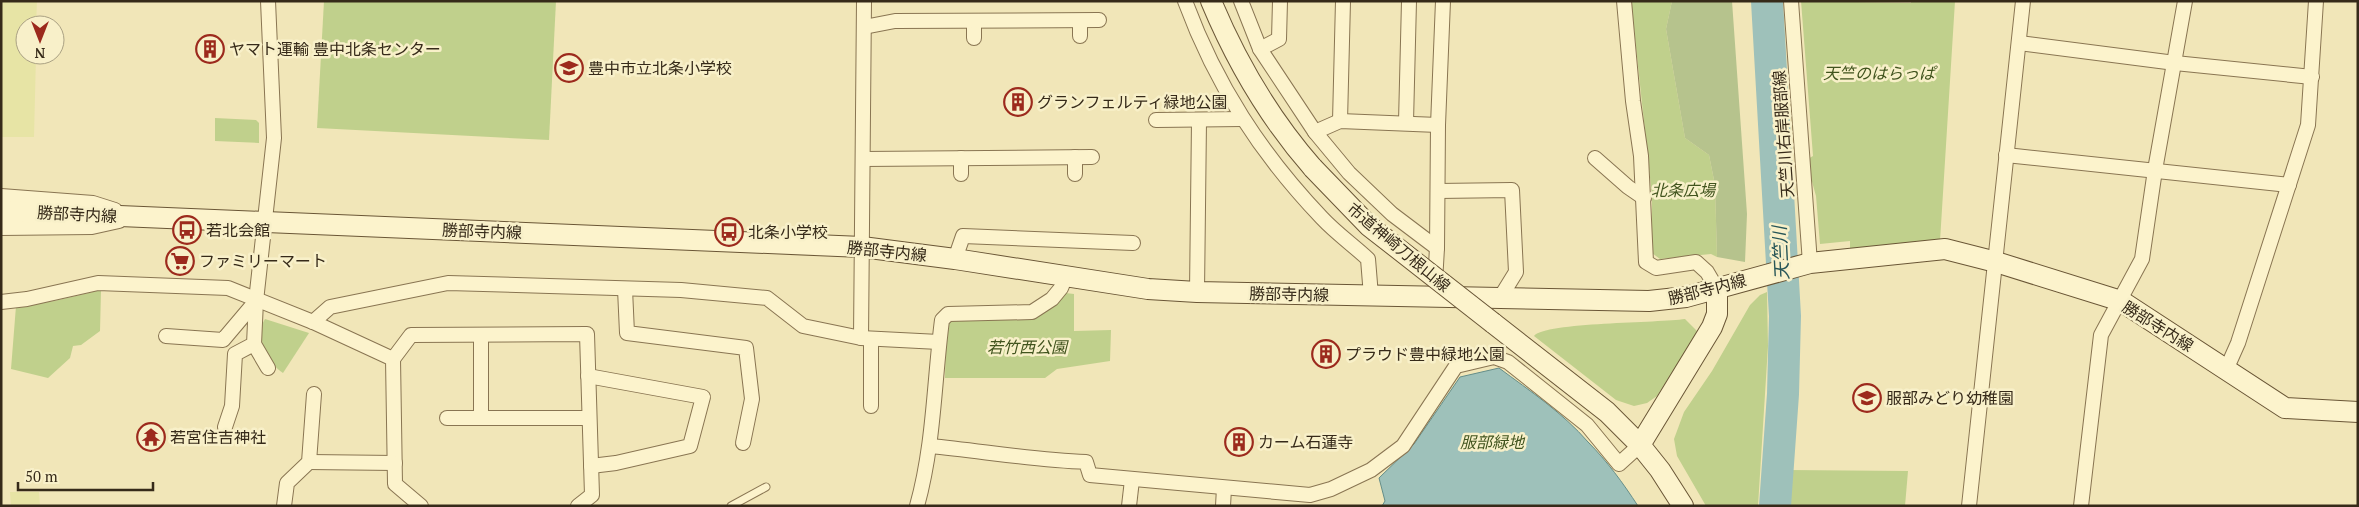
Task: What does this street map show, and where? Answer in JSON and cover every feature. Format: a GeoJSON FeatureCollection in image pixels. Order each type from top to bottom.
{"type":"FeatureCollection","features":[{"type":"Feature","properties":{"kind":"street"},"geometry":{"type":"LineString","coordinates":[[268,1],[274,138],[256,301],[254,344],[268,368]]}},
{"type":"Feature","properties":{"kind":"street"},"geometry":{"type":"LineString","coordinates":[[864,1],[862,247],[871,406]]}},
{"type":"Feature","properties":{"kind":"street"},"geometry":{"type":"LineString","coordinates":[[1185,1],[1201,44],[1242,119],[1273,163],[1324,220],[1368,258],[1371,296]]}},
{"type":"Feature","properties":{"kind":"street","name":"市道神崎刀根山線"},"geometry":{"type":"LineString","coordinates":[[1211,1],[1228,39],[1264,103],[1313,168],[1369,226],[1607,412],[1640,445],[1660,470],[1683,506]]}},
{"type":"Feature","properties":{"kind":"street"},"geometry":{"type":"LineString","coordinates":[[1241,1],[1260,49],[1315,132],[1349,173],[1392,214],[1437,248]]}},
{"type":"Feature","properties":{"kind":"street"},"geometry":{"type":"LineString","coordinates":[[1260,49],[1279,39],[1280,1]]}},
{"type":"Feature","properties":{"kind":"street"},"geometry":{"type":"LineString","coordinates":[[1340,121],[1343,1]]}},
{"type":"Feature","properties":{"kind":"street"},"geometry":{"type":"LineString","coordinates":[[1406,122],[1410,1]]}},
{"type":"Feature","properties":{"kind":"street"},"geometry":{"type":"LineString","coordinates":[[1434,297],[1437,248],[1438,125],[1443,1]]}},
{"type":"Feature","properties":{"kind":"street"},"geometry":{"type":"LineString","coordinates":[[930,446],[988,451],[1044,461],[1086,462],[1090,475],[1310,495],[1331,489],[1371,470],[1403,446],[1456,366],[1494,357],[1508,362],[1587,425],[1620,464],[1640,445],[1712,327],[1717,314],[1716,289],[1707,272],[1696,262],[1656,268],[1646,262],[1641,156],[1632,101],[1624,1]]}},
{"type":"Feature","properties":{"kind":"street","name":"天竺川右岸服部線"},"geometry":{"type":"LineString","coordinates":[[1791,1],[1805,264]]}},
{"type":"Feature","properties":{"kind":"street"},"geometry":{"type":"LineString","coordinates":[[1969,506],[2023,1]]}},
{"type":"Feature","properties":{"kind":"street"},"geometry":{"type":"LineString","coordinates":[[2082,506],[2101,335],[2121,301],[2142,258],[2155,170],[2185,1]]}},
{"type":"Feature","properties":{"kind":"street"},"geometry":{"type":"LineString","coordinates":[[2226,370],[2238,343],[2308,125],[2316,1]]}},
{"type":"Feature","properties":{"kind":"street"},"geometry":{"type":"LineString","coordinates":[[864,27],[895,21],[1098,20]]}},
{"type":"Feature","properties":{"kind":"street"},"geometry":{"type":"LineString","coordinates":[[974,21],[974,38]]}},
{"type":"Feature","properties":{"kind":"street"},"geometry":{"type":"LineString","coordinates":[[1080,21],[1080,36]]}},
{"type":"Feature","properties":{"kind":"street"},"geometry":{"type":"LineString","coordinates":[[2019,43],[2175,63],[2312,77]]}},
{"type":"Feature","properties":{"kind":"street"},"geometry":{"type":"LineString","coordinates":[[1156,120],[1242,119]]}},
{"type":"Feature","properties":{"kind":"street"},"geometry":{"type":"LineString","coordinates":[[1197,292],[1199,121]]}},
{"type":"Feature","properties":{"kind":"street"},"geometry":{"type":"LineString","coordinates":[[1315,132],[1340,121],[1406,122],[1438,125]]}},
{"type":"Feature","properties":{"kind":"street"},"geometry":{"type":"LineString","coordinates":[[2006,156],[2289,185]]}},
{"type":"Feature","properties":{"kind":"street"},"geometry":{"type":"LineString","coordinates":[[1075,157],[1075,174]]}},
{"type":"Feature","properties":{"kind":"street"},"geometry":{"type":"LineString","coordinates":[[863,159],[1092,157]]}},
{"type":"Feature","properties":{"kind":"street"},"geometry":{"type":"LineString","coordinates":[[961,158],[961,174]]}},
{"type":"Feature","properties":{"kind":"street"},"geometry":{"type":"LineString","coordinates":[[1595,158],[1628,187],[1644,198]]}},
{"type":"Feature","properties":{"kind":"street"},"geometry":{"type":"LineString","coordinates":[[1438,191],[1512,190],[1516,272],[1500,298]]}},
{"type":"Feature","properties":{"kind":"street"},"geometry":{"type":"LineString","coordinates":[[1,196],[93,203],[137,218]]}},
{"type":"Feature","properties":{"kind":"street","name":"勝部寺内線"},"geometry":{"type":"LineString","coordinates":[[1,211],[862,247],[955,258],[1148,289],[1371,296],[1649,301],[1686,297],[1805,264],[1945,249],[1996,262],[2121,301],[2285,408],[2358,412]]}},
{"type":"Feature","properties":{"kind":"street"},"geometry":{"type":"LineString","coordinates":[[1,228],[92,227],[137,218]]}},
{"type":"Feature","properties":{"kind":"street"},"geometry":{"type":"LineString","coordinates":[[955,258],[963,236],[1133,243]]}},
{"type":"Feature","properties":{"kind":"street"},"geometry":{"type":"LineString","coordinates":[[917,506],[930,446],[942,320],[948,314],[1032,312],[1052,299],[1062,288],[1066,276]]}},
{"type":"Feature","properties":{"kind":"street"},"geometry":{"type":"LineString","coordinates":[[1,302],[27,299],[98,283],[228,288],[256,301],[313,322],[393,358]]}},
{"type":"Feature","properties":{"kind":"street"},"geometry":{"type":"LineString","coordinates":[[313,322],[330,307],[448,283],[681,290],[767,298],[803,326],[866,339],[939,342]]}},
{"type":"Feature","properties":{"kind":"street"},"geometry":{"type":"LineString","coordinates":[[625,289],[626,333],[746,348],[752,399],[743,443]]}},
{"type":"Feature","properties":{"kind":"street"},"geometry":{"type":"LineString","coordinates":[[166,336],[223,340],[256,301]]}},
{"type":"Feature","properties":{"kind":"street"},"geometry":{"type":"LineString","coordinates":[[421,506],[396,484],[393,358],[411,335],[586,334],[592,495],[578,506]]}},
{"type":"Feature","properties":{"kind":"street"},"geometry":{"type":"LineString","coordinates":[[481,335],[482,418]]}},
{"type":"Feature","properties":{"kind":"street"},"geometry":{"type":"LineString","coordinates":[[225,426],[232,406],[235,354],[254,344]]}},
{"type":"Feature","properties":{"kind":"street"},"geometry":{"type":"LineString","coordinates":[[588,376],[703,397],[690,446],[616,463],[591,466]]}},
{"type":"Feature","properties":{"kind":"street"},"geometry":{"type":"LineString","coordinates":[[284,506],[287,483],[309,462],[314,394]]}},
{"type":"Feature","properties":{"kind":"street"},"geometry":{"type":"LineString","coordinates":[[447,418],[589,418]]}},
{"type":"Feature","properties":{"kind":"street"},"geometry":{"type":"LineString","coordinates":[[309,462],[396,463]]}},
{"type":"Feature","properties":{"kind":"street"},"geometry":{"type":"LineString","coordinates":[[1129,506],[1132,480]]}},
{"type":"Feature","properties":{"kind":"street"},"geometry":{"type":"LineString","coordinates":[[1223,506],[1224,488]]}},
{"type":"Feature","properties":{"kind":"lane"},"geometry":{"type":"LineString","coordinates":[[731,506],[766,487]]}},
{"type":"Feature","properties":{"kind":"shaded area"},"geometry":{"type":"Polygon","coordinates":[[[1,1],[37,1],[36,15],[15,15],[15,65],[36,65],[34,137],[1,137],[1,1]]]}},
{"type":"Feature","properties":{"kind":"shaded area"},"geometry":{"type":"Polygon","coordinates":[[[10,492],[39,492],[40,506],[11,506],[10,492]]]}},
{"type":"Feature","properties":{"kind":"green space"},"geometry":{"type":"Polygon","coordinates":[[[324,1],[556,1],[549,140],[317,128],[324,1]]]}},
{"type":"Feature","properties":{"kind":"green space","name":"北条広場"},"geometry":{"type":"Polygon","coordinates":[[[1631,1],[1672,1],[1666,29],[1685,138],[1709,155],[1715,185],[1717,257],[1711,254],[1660,259],[1652,253],[1652,196],[1631,1]]]}},
{"type":"Feature","properties":{"kind":"green space"},"geometry":{"type":"Polygon","coordinates":[[[1672,1],[1732,1],[1747,214],[1745,262],[1717,257],[1715,185],[1709,155],[1685,138],[1666,29],[1672,1]]]}},
{"type":"Feature","properties":{"kind":"green space","name":"天竺のはらっぱ"},"geometry":{"type":"Polygon","coordinates":[[[1801,1],[1911,3],[1911,1],[1955,1],[1940,241],[1850,249],[1850,241],[1820,244],[1816,196],[1806,160],[1813,156],[1801,1]]]}},
{"type":"Feature","properties":{"kind":"green space"},"geometry":{"type":"Polygon","coordinates":[[[215,118],[256,120],[259,123],[259,143],[215,141],[215,118]]]}},
{"type":"Feature","properties":{"kind":"green space"},"geometry":{"type":"Polygon","coordinates":[[[101,290],[100,331],[81,345],[73,346],[70,358],[48,378],[11,369],[16,306],[54,301],[101,290]]]}},
{"type":"Feature","properties":{"kind":"green space"},"geometry":{"type":"Polygon","coordinates":[[[1767,292],[1768,346],[1758,506],[1706,506],[1677,456],[1674,439],[1684,412],[1712,371],[1750,305],[1760,295],[1767,292]]]}},
{"type":"Feature","properties":{"kind":"green space","name":"若竹西公園"},"geometry":{"type":"Polygon","coordinates":[[[1066,293],[1074,294],[1074,331],[1111,330],[1110,361],[1057,369],[1045,378],[945,378],[946,326],[952,319],[998,319],[1029,315],[1043,311],[1055,304],[1066,293]]]}},
{"type":"Feature","properties":{"kind":"green space"},"geometry":{"type":"Polygon","coordinates":[[[265,319],[309,333],[283,373],[272,363],[264,349],[261,333],[265,319]]]}},
{"type":"Feature","properties":{"kind":"green space"},"geometry":{"type":"Polygon","coordinates":[[[1685,319],[1698,332],[1657,396],[1647,403],[1634,406],[1616,400],[1534,336],[1543,331],[1559,328],[1685,319]]]}},
{"type":"Feature","properties":{"kind":"green space"},"geometry":{"type":"Polygon","coordinates":[[[1788,470],[1908,471],[1905,506],[1786,506],[1788,470]]]}},
{"type":"Feature","properties":{"kind":"water","name":"服部緑地"},"geometry":{"type":"Polygon","coordinates":[[[1499,368],[1568,421],[1595,449],[1638,506],[1382,506],[1385,501],[1379,478],[1414,444],[1460,377],[1499,368]]]}},
{"type":"Feature","properties":{"kind":"waterway","name":"天竺川"},"geometry":{"type":"LineString","coordinates":[[1767,1],[1785,316],[1783,394],[1775,506]]}},
{"type":"Feature","properties":{"kind":"place","name":"ヤマト運輸 豊中北条センター"},"geometry":{"type":"Point","coordinates":[210,49]}},
{"type":"Feature","properties":{"kind":"place","name":"豊中市立北条小学校"},"geometry":{"type":"Point","coordinates":[569,68]}},
{"type":"Feature","properties":{"kind":"place","name":"グランフェルティ緑地公園"},"geometry":{"type":"Point","coordinates":[1018,102]}},
{"type":"Feature","properties":{"kind":"place","name":"若北会館"},"geometry":{"type":"Point","coordinates":[187,230]}},
{"type":"Feature","properties":{"kind":"place","name":"北条小学校"},"geometry":{"type":"Point","coordinates":[729,232]}},
{"type":"Feature","properties":{"kind":"place","name":"ファミリーマート"},"geometry":{"type":"Point","coordinates":[180,261]}},
{"type":"Feature","properties":{"kind":"place","name":"プラウド豊中緑地公園"},"geometry":{"type":"Point","coordinates":[1326,354]}},
{"type":"Feature","properties":{"kind":"place","name":"服部みどり幼稚園"},"geometry":{"type":"Point","coordinates":[1867,398]}},
{"type":"Feature","properties":{"kind":"place","name":"若宮住吉神社"},"geometry":{"type":"Point","coordinates":[151,437]}},
{"type":"Feature","properties":{"kind":"place","name":"カーム石蓮寺"},"geometry":{"type":"Point","coordinates":[1239,442]}}]}
